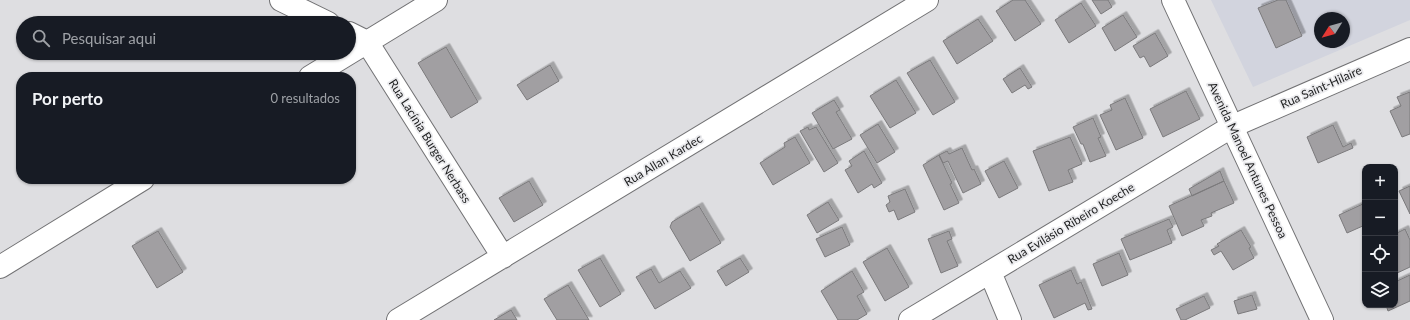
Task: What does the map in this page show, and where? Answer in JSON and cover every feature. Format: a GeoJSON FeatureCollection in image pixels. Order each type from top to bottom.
{"type":"FeatureCollection","features":[{"type":"Feature","properties":{"kind":"street"},"geometry":{"type":"LineString","coordinates":[[281,0],[314,16]]}},
{"type":"Feature","properties":{"kind":"street"},"geometry":{"type":"LineString","coordinates":[[358,38],[436,0]]}},
{"type":"Feature","properties":{"kind":"street","name":"Rua Allan Kardec"},"geometry":{"type":"LineString","coordinates":[[398,320],[927,0]]}},
{"type":"Feature","properties":{"kind":"street","name":"Avenida Manoel Antunes Pessoa"},"geometry":{"type":"LineString","coordinates":[[1173,0],[1233,126],[1322,320]]}},
{"type":"Feature","properties":{"kind":"street","name":"Rua Lacínia Burger Nerbass"},"geometry":{"type":"LineString","coordinates":[[358,38],[503,256]]}},
{"type":"Feature","properties":{"kind":"street","name":"Rua Saint-Hilaire"},"geometry":{"type":"LineString","coordinates":[[1233,126],[1410,48]]}},
{"type":"Feature","properties":{"kind":"street"},"geometry":{"type":"LineString","coordinates":[[316,72],[331,60]]}},
{"type":"Feature","properties":{"kind":"street","name":"Rua Evilásio Ribeiro Koeche"},"geometry":{"type":"LineString","coordinates":[[910,320],[1233,126]]}},
{"type":"Feature","properties":{"kind":"street"},"geometry":{"type":"LineString","coordinates":[[0,267],[135,184]]}},
{"type":"Feature","properties":{"kind":"street"},"geometry":{"type":"LineString","coordinates":[[990,272],[1010,320]]}},
{"type":"Feature","properties":{"kind":"shaded area"},"geometry":{"type":"Polygon","coordinates":[[[1211,0],[1410,0],[1410,20],[1350,46],[1350,12],[1314,12],[1314,48],[1344,48],[1253,87],[1211,0]]]}},
{"type":"Feature","properties":{"kind":"building"},"geometry":{"type":"Polygon","coordinates":[[[1013,0],[1025,0],[1041,24],[1015,41],[996,11],[1013,0]]]}},
{"type":"Feature","properties":{"kind":"building"},"geometry":{"type":"Polygon","coordinates":[[[1092,0],[1108,0],[1112,7],[1101,14],[1092,0]]]}},
{"type":"Feature","properties":{"kind":"building"},"geometry":{"type":"Polygon","coordinates":[[[1278,0],[1286,0],[1302,36],[1276,48],[1258,8],[1278,0]]]}},
{"type":"Feature","properties":{"kind":"building"},"geometry":{"type":"Polygon","coordinates":[[[1081,3],[1096,26],[1069,43],[1055,20],[1081,3]]]}},
{"type":"Feature","properties":{"kind":"building"},"geometry":{"type":"Polygon","coordinates":[[[1123,15],[1137,37],[1115,51],[1102,28],[1123,15]]]}},
{"type":"Feature","properties":{"kind":"building"},"geometry":{"type":"Polygon","coordinates":[[[978,19],[993,41],[957,64],[943,41],[978,19]]]}},
{"type":"Feature","properties":{"kind":"building"},"geometry":{"type":"Polygon","coordinates":[[[1155,33],[1168,56],[1150,67],[1144,56],[1140,58],[1133,46],[1155,33]]]}},
{"type":"Feature","properties":{"kind":"building"},"geometry":{"type":"Polygon","coordinates":[[[446,47],[478,102],[451,118],[418,63],[446,47]]]}},
{"type":"Feature","properties":{"kind":"building"},"geometry":{"type":"Polygon","coordinates":[[[930,60],[955,102],[933,115],[907,73],[930,60]]]}},
{"type":"Feature","properties":{"kind":"building"},"geometry":{"type":"Polygon","coordinates":[[[550,65],[559,81],[527,100],[517,85],[550,65]]]}},
{"type":"Feature","properties":{"kind":"building"},"geometry":{"type":"Polygon","coordinates":[[[1020,68],[1032,87],[1028,89],[1025,85],[1012,93],[1003,79],[1020,68]]]}},
{"type":"Feature","properties":{"kind":"building"},"geometry":{"type":"Polygon","coordinates":[[[896,80],[916,113],[890,128],[870,96],[896,80]]]}},
{"type":"Feature","properties":{"kind":"building"},"geometry":{"type":"Polygon","coordinates":[[[1186,91],[1200,119],[1163,137],[1150,109],[1186,91]]]}},
{"type":"Feature","properties":{"kind":"building"},"geometry":{"type":"Polygon","coordinates":[[[1410,92],[1410,134],[1402,137],[1390,111],[1401,106],[1397,97],[1410,92]]]}},
{"type":"Feature","properties":{"kind":"building"},"geometry":{"type":"Polygon","coordinates":[[[1125,98],[1143,138],[1116,150],[1100,115],[1112,110],[1110,105],[1125,98]]]}},
{"type":"Feature","properties":{"kind":"building"},"geometry":{"type":"Polygon","coordinates":[[[834,100],[840,110],[836,112],[852,139],[833,149],[812,113],[834,100]]]}},
{"type":"Feature","properties":{"kind":"building"},"geometry":{"type":"Polygon","coordinates":[[[1093,118],[1101,137],[1098,138],[1106,156],[1090,162],[1083,144],[1081,144],[1073,127],[1093,118]]]}},
{"type":"Feature","properties":{"kind":"building"},"geometry":{"type":"Polygon","coordinates":[[[878,124],[895,152],[877,163],[860,135],[878,124]]]}},
{"type":"Feature","properties":{"kind":"building"},"geometry":{"type":"Polygon","coordinates":[[[1333,125],[1343,147],[1351,143],[1353,148],[1318,163],[1307,137],[1333,125]]]}},
{"type":"Feature","properties":{"kind":"building"},"geometry":{"type":"Polygon","coordinates":[[[808,127],[809,130],[816,127],[838,163],[824,172],[800,131],[808,127]]]}},
{"type":"Feature","properties":{"kind":"building"},"geometry":{"type":"Polygon","coordinates":[[[795,137],[810,163],[773,185],[760,163],[785,147],[784,143],[795,137]]]}},
{"type":"Feature","properties":{"kind":"building"},"geometry":{"type":"Polygon","coordinates":[[[1070,137],[1082,164],[1068,170],[1073,182],[1049,191],[1033,151],[1070,137]]]}},
{"type":"Feature","properties":{"kind":"building"},"geometry":{"type":"Polygon","coordinates":[[[962,148],[972,170],[974,169],[981,184],[963,193],[948,161],[943,163],[939,155],[947,151],[949,154],[962,148]]]}},
{"type":"Feature","properties":{"kind":"building"},"geometry":{"type":"Polygon","coordinates":[[[864,151],[882,183],[874,188],[872,184],[858,193],[845,170],[852,166],[849,161],[864,151]]]}},
{"type":"Feature","properties":{"kind":"building"},"geometry":{"type":"Polygon","coordinates":[[[939,155],[952,183],[950,184],[959,203],[944,210],[923,165],[939,155]]]}},
{"type":"Feature","properties":{"kind":"building"},"geometry":{"type":"Polygon","coordinates":[[[1004,161],[1018,188],[999,198],[985,171],[1004,161]]]}},
{"type":"Feature","properties":{"kind":"building"},"geometry":{"type":"Polygon","coordinates":[[[1220,171],[1224,181],[1192,196],[1189,189],[1220,171]]]}},
{"type":"Feature","properties":{"kind":"building"},"geometry":{"type":"Polygon","coordinates":[[[529,181],[543,205],[514,222],[499,198],[529,181]]]}},
{"type":"Feature","properties":{"kind":"building"},"geometry":{"type":"Polygon","coordinates":[[[1224,181],[1234,203],[1211,213],[1212,216],[1201,220],[1204,226],[1182,236],[1169,206],[1224,181]]]}},
{"type":"Feature","properties":{"kind":"building"},"geometry":{"type":"Polygon","coordinates":[[[1410,186],[1410,214],[1399,191],[1410,186]]]}},
{"type":"Feature","properties":{"kind":"building"},"geometry":{"type":"Polygon","coordinates":[[[905,189],[915,212],[898,220],[894,210],[889,212],[886,205],[890,202],[888,196],[905,189]]]}},
{"type":"Feature","properties":{"kind":"building"},"geometry":{"type":"Polygon","coordinates":[[[828,202],[839,220],[817,233],[807,215],[828,202]]]}},
{"type":"Feature","properties":{"kind":"building"},"geometry":{"type":"Polygon","coordinates":[[[1362,204],[1362,226],[1347,233],[1339,215],[1362,204]]]}},
{"type":"Feature","properties":{"kind":"building"},"geometry":{"type":"Polygon","coordinates":[[[699,206],[721,243],[690,261],[670,227],[672,222],[699,206]]]}},
{"type":"Feature","properties":{"kind":"building"},"geometry":{"type":"Polygon","coordinates":[[[1169,219],[1173,227],[1167,230],[1172,243],[1130,260],[1121,239],[1169,219]]]}},
{"type":"Feature","properties":{"kind":"building"},"geometry":{"type":"Polygon","coordinates":[[[842,227],[850,245],[825,257],[816,239],[842,227]]]}},
{"type":"Feature","properties":{"kind":"building"},"geometry":{"type":"Polygon","coordinates":[[[1405,229],[1410,240],[1410,267],[1398,273],[1398,236],[1398,232],[1405,229]]]}},
{"type":"Feature","properties":{"kind":"building"},"geometry":{"type":"Polygon","coordinates":[[[1241,230],[1251,247],[1249,248],[1254,258],[1233,270],[1221,251],[1214,255],[1211,250],[1219,246],[1217,244],[1241,230]]]}},
{"type":"Feature","properties":{"kind":"building"},"geometry":{"type":"Polygon","coordinates":[[[158,231],[183,272],[157,288],[132,246],[158,231]]]}},
{"type":"Feature","properties":{"kind":"building"},"geometry":{"type":"Polygon","coordinates":[[[949,231],[952,239],[947,241],[958,266],[941,273],[928,239],[949,231]]]}},
{"type":"Feature","properties":{"kind":"building"},"geometry":{"type":"Polygon","coordinates":[[[887,248],[909,287],[885,301],[863,262],[887,248]]]}},
{"type":"Feature","properties":{"kind":"building"},"geometry":{"type":"Polygon","coordinates":[[[1119,253],[1128,275],[1102,286],[1093,264],[1119,253]]]}},
{"type":"Feature","properties":{"kind":"building"},"geometry":{"type":"Polygon","coordinates":[[[600,258],[621,294],[600,307],[578,270],[600,258]]]}},
{"type":"Feature","properties":{"kind":"building"},"geometry":{"type":"Polygon","coordinates":[[[740,258],[749,272],[726,286],[717,271],[740,258]]]}},
{"type":"Feature","properties":{"kind":"building"},"geometry":{"type":"Polygon","coordinates":[[[651,269],[659,283],[680,271],[691,288],[655,309],[636,277],[651,269]]]}},
{"type":"Feature","properties":{"kind":"building"},"geometry":{"type":"Polygon","coordinates":[[[1071,270],[1077,284],[1081,282],[1092,309],[1088,310],[1085,303],[1054,318],[1039,285],[1071,270]]]}},
{"type":"Feature","properties":{"kind":"building"},"geometry":{"type":"Polygon","coordinates":[[[852,271],[864,292],[857,296],[867,314],[857,320],[838,320],[821,291],[852,271]]]}},
{"type":"Feature","properties":{"kind":"building"},"geometry":{"type":"Polygon","coordinates":[[[1410,275],[1410,301],[1398,306],[1398,281],[1410,275]]]}},
{"type":"Feature","properties":{"kind":"building"},"geometry":{"type":"Polygon","coordinates":[[[568,285],[589,320],[557,320],[544,299],[568,285]]]}},
{"type":"Feature","properties":{"kind":"building"},"geometry":{"type":"Polygon","coordinates":[[[1252,295],[1257,309],[1238,314],[1234,301],[1252,295]]]}},
{"type":"Feature","properties":{"kind":"building"},"geometry":{"type":"Polygon","coordinates":[[[1204,296],[1210,308],[1185,320],[1181,320],[1176,309],[1204,296]]]}},
{"type":"Feature","properties":{"kind":"building"},"geometry":{"type":"Polygon","coordinates":[[[1387,308],[1395,308],[1388,311],[1387,308]]]}},
{"type":"Feature","properties":{"kind":"building"},"geometry":{"type":"Polygon","coordinates":[[[511,310],[517,320],[494,320],[511,310]]]}}]}
